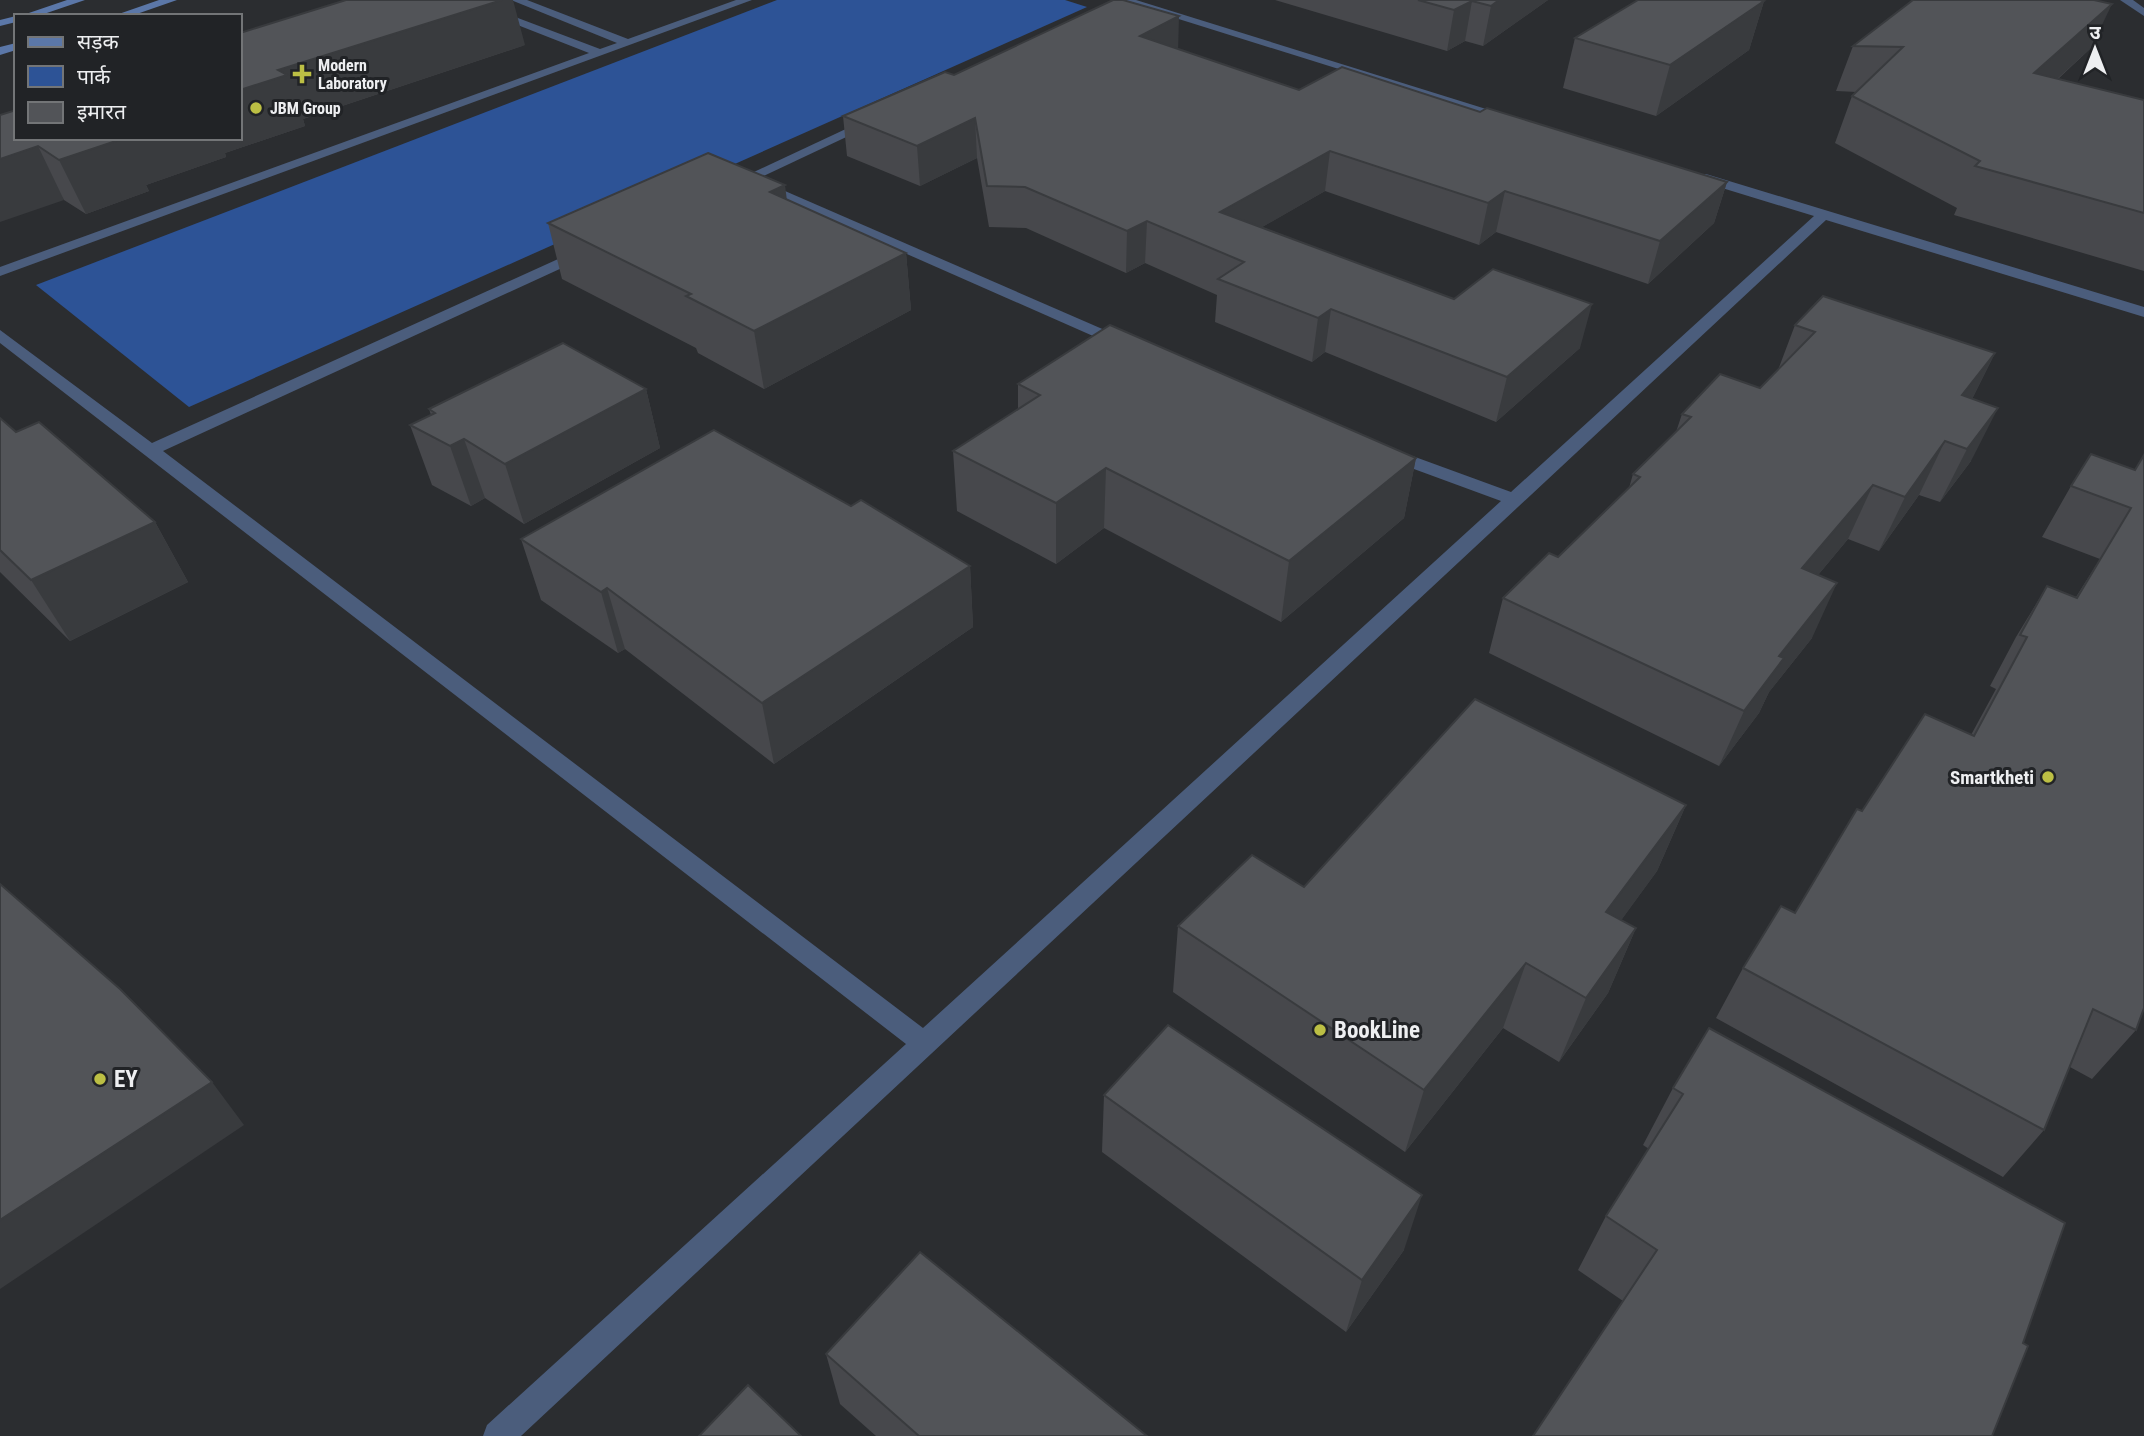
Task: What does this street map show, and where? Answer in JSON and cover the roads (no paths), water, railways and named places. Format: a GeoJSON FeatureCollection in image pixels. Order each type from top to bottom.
{"type":"FeatureCollection","features":[{"type":"Feature","properties":{"kind":"main road"},"geometry":{"type":"LineString","coordinates":[[32,14],[79,0]]}},
{"type":"Feature","properties":{"kind":"main road"},"geometry":{"type":"LineString","coordinates":[[125,14],[171,0]]}},
{"type":"Feature","properties":{"kind":"street"},"geometry":{"type":"LineString","coordinates":[[460,0],[600,53]]}},
{"type":"Feature","properties":{"kind":"street"},"geometry":{"type":"LineString","coordinates":[[517,0],[628,43]]}},
{"type":"Feature","properties":{"kind":"street"},"geometry":{"type":"LineString","coordinates":[[0,272],[746,0]]}},
{"type":"Feature","properties":{"kind":"street"},"geometry":{"type":"LineString","coordinates":[[2126,0],[2144,13]]}},
{"type":"Feature","properties":{"kind":"street"},"geometry":{"type":"LineString","coordinates":[[1108,14],[1128,1],[1522,122]]}},
{"type":"Feature","properties":{"kind":"street"},"geometry":{"type":"LineString","coordinates":[[721,190],[883,116]]}},
{"type":"Feature","properties":{"kind":"street"},"geometry":{"type":"LineString","coordinates":[[1685,172],[2144,312]]}},
{"type":"Feature","properties":{"kind":"street"},"geometry":{"type":"LineString","coordinates":[[747,178],[1144,353]]}},
{"type":"Feature","properties":{"kind":"street"},"geometry":{"type":"LineString","coordinates":[[498,1436],[1824,214]]}},
{"type":"Feature","properties":{"kind":"street"},"geometry":{"type":"LineString","coordinates":[[150,450],[594,248]]}},
{"type":"Feature","properties":{"kind":"street"},"geometry":{"type":"LineString","coordinates":[[0,335],[924,1043]]}},
{"type":"Feature","properties":{"kind":"street"},"geometry":{"type":"LineString","coordinates":[[1374,448],[1516,500]]}},
{"type":"Feature","properties":{"kind":"place","name":"Modern Laboratory"},"geometry":{"type":"Point","coordinates":[302,74]}},
{"type":"Feature","properties":{"kind":"place","name":"JBM Group"},"geometry":{"type":"Point","coordinates":[256,108]}},
{"type":"Feature","properties":{"kind":"place","name":"Smartkheti"},"geometry":{"type":"Point","coordinates":[2048,777]}},
{"type":"Feature","properties":{"kind":"place","name":"BookLine"},"geometry":{"type":"Point","coordinates":[1320,1030]}},
{"type":"Feature","properties":{"kind":"place","name":"EY"},"geometry":{"type":"Point","coordinates":[100,1079]}}]}
